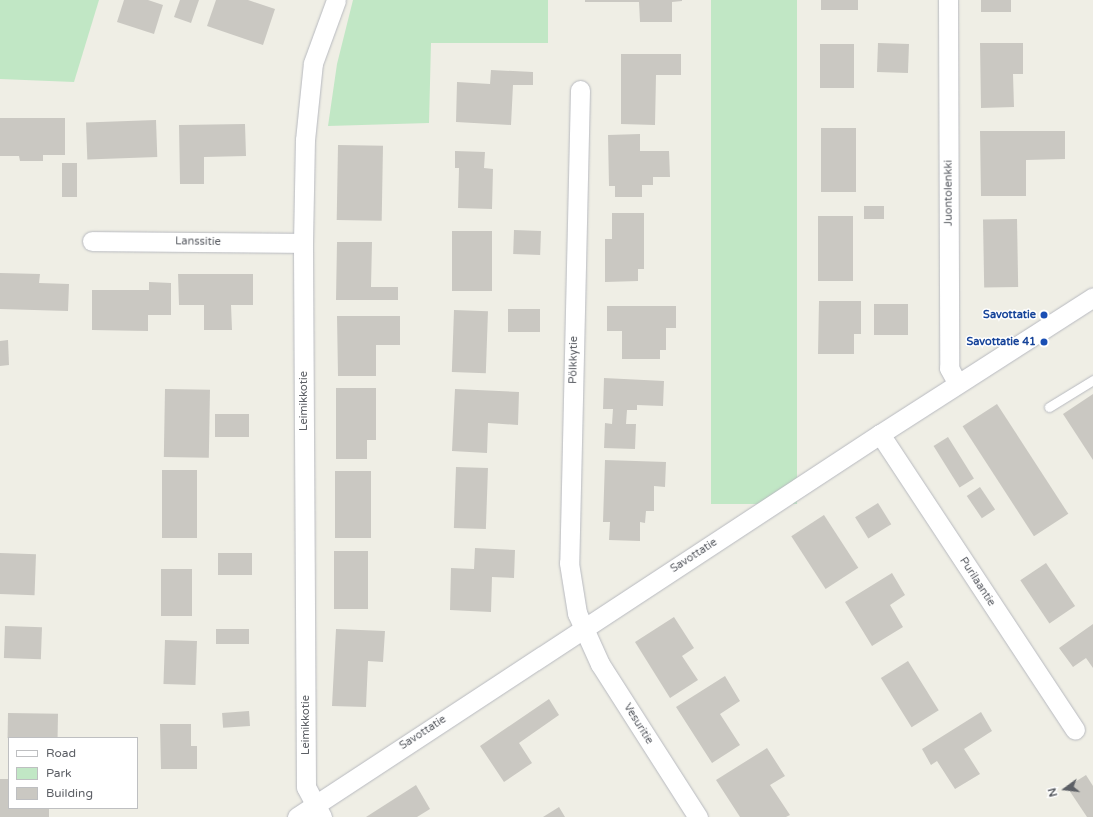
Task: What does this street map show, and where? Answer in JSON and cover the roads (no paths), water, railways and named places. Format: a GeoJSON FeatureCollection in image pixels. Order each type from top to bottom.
{"type":"FeatureCollection","features":[{"type":"Feature","properties":{"kind":"street","name":"Leimikkotie"},"geometry":{"type":"LineString","coordinates":[[319,811],[306,787],[303,243],[306,140],[313,63],[336,0]]}},
{"type":"Feature","properties":{"kind":"street","name":"Juontolenkki"},"geometry":{"type":"LineString","coordinates":[[948,0],[949,368],[958,384]]}},
{"type":"Feature","properties":{"kind":"street","name":"Pölkkytie"},"geometry":{"type":"LineString","coordinates":[[580,90],[569,563],[577,613],[585,627]]}},
{"type":"Feature","properties":{"kind":"street","name":"Lanssitie"},"geometry":{"type":"LineString","coordinates":[[92,241],[303,243]]}},
{"type":"Feature","properties":{"kind":"street","name":"Savottatie"},"geometry":{"type":"LineString","coordinates":[[296,817],[319,811],[585,627],[1093,297]]}},
{"type":"Feature","properties":{"kind":"street","name":"Purilaantie"},"geometry":{"type":"LineString","coordinates":[[880,434],[1074,730]]}},
{"type":"Feature","properties":{"kind":"street","name":"Vesuritie"},"geometry":{"type":"LineString","coordinates":[[585,627],[600,664],[698,817]]}},
{"type":"Feature","properties":{"kind":"lane"},"geometry":{"type":"LineString","coordinates":[[1049,407],[1093,380]]}},
{"type":"Feature","properties":{"kind":"place","name":"Savottatie"},"geometry":{"type":"Point","coordinates":[1044,315]}},
{"type":"Feature","properties":{"kind":"place","name":"Savottatie 41"},"geometry":{"type":"Point","coordinates":[1044,342]}}]}
